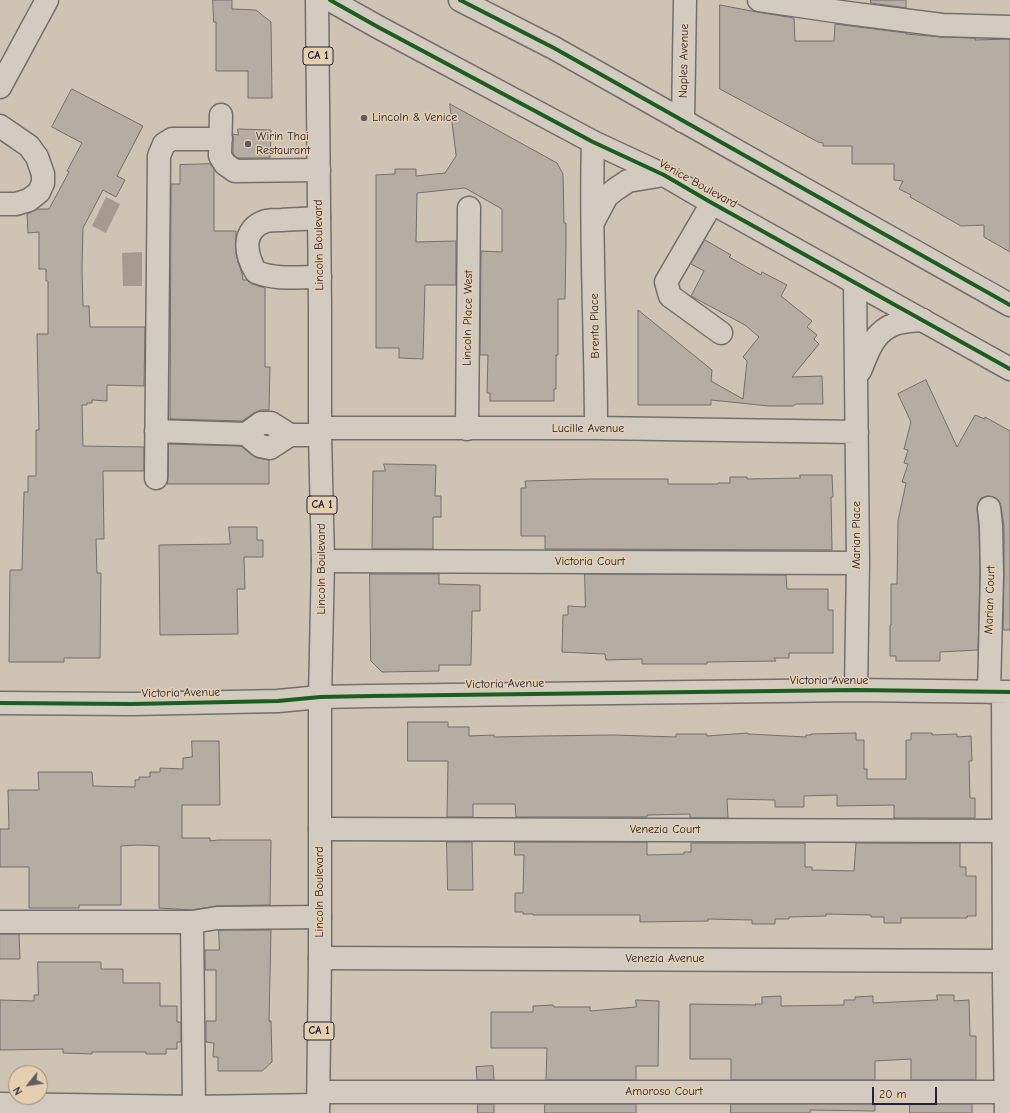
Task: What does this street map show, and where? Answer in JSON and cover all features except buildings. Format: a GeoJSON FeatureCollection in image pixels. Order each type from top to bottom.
{"type":"FeatureCollection","features":[{"type":"Feature","properties":{"kind":"main road"},"geometry":{"type":"LineString","coordinates":[[0,87],[47,0]]}},
{"type":"Feature","properties":{"kind":"main road","name":"Lincoln Boulevard"},"geometry":{"type":"LineString","coordinates":[[317,0],[320,432],[323,561],[320,697],[320,958],[318,1103]]}},
{"type":"Feature","properties":{"kind":"main road","name":"Venice Boulevard"},"geometry":{"type":"LineString","coordinates":[[330,0],[593,142],[664,175],[1010,369]]}},
{"type":"Feature","properties":{"kind":"main road"},"geometry":{"type":"LineString","coordinates":[[460,0],[554,48],[1010,305]]}},
{"type":"Feature","properties":{"kind":"main road","name":"Naples Avenue"},"geometry":{"type":"LineString","coordinates":[[683,121],[685,0]]}},
{"type":"Feature","properties":{"kind":"main road"},"geometry":{"type":"LineString","coordinates":[[758,0],[848,14],[942,25],[1010,27]]}},
{"type":"Feature","properties":{"kind":"main road"},"geometry":{"type":"LineString","coordinates":[[221,114],[220,156],[225,164],[235,171],[319,170]]}},
{"type":"Feature","properties":{"kind":"main road"},"geometry":{"type":"LineString","coordinates":[[0,126],[29,146],[37,157],[43,174],[43,183],[39,192],[29,200],[16,204],[0,204]]}},
{"type":"Feature","properties":{"kind":"main road"},"geometry":{"type":"LineString","coordinates":[[156,478],[159,156],[164,144],[172,139],[221,139]]}},
{"type":"Feature","properties":{"kind":"main road","name":"Brenta Place"},"geometry":{"type":"LineString","coordinates":[[593,142],[592,177],[596,428]]}},
{"type":"Feature","properties":{"kind":"main road","name":"Brenta Place"},"geometry":{"type":"LineString","coordinates":[[593,224],[607,196],[616,189],[628,181],[664,175]]}},
{"type":"Feature","properties":{"kind":"main road"},"geometry":{"type":"LineString","coordinates":[[712,203],[666,282],[670,296],[721,333]]}},
{"type":"Feature","properties":{"kind":"main road","name":"Lincoln Place West"},"geometry":{"type":"LineString","coordinates":[[467,429],[469,208]]}},
{"type":"Feature","properties":{"kind":"main road"},"geometry":{"type":"LineString","coordinates":[[319,218],[267,221],[256,226],[248,236],[247,246],[250,263],[256,272],[266,276],[277,277],[320,277]]}},
{"type":"Feature","properties":{"kind":"main road","name":"Marian Place"},"geometry":{"type":"LineString","coordinates":[[855,283],[858,563],[856,690]]}},
{"type":"Feature","properties":{"kind":"main road","name":"Marian Place"},"geometry":{"type":"LineString","coordinates":[[856,380],[874,340],[884,331],[895,324],[923,320]]}},
{"type":"Feature","properties":{"kind":"main road","name":"Lucille Avenue"},"geometry":{"type":"LineString","coordinates":[[156,432],[246,434],[261,423],[271,423],[290,435],[320,432],[596,428],[857,432]]}},
{"type":"Feature","properties":{"kind":"main road","name":"Marian Court"},"geometry":{"type":"LineString","coordinates":[[989,508],[992,574],[1001,692],[1006,831],[1007,1099]]}},
{"type":"Feature","properties":{"kind":"main road","name":"Victoria Court"},"geometry":{"type":"LineString","coordinates":[[323,561],[858,563]]}},
{"type":"Feature","properties":{"kind":"main road","name":"Victoria Avenue"},"geometry":{"type":"LineString","coordinates":[[0,703],[132,704],[270,702],[320,697],[856,690],[1001,692]]}},
{"type":"Feature","properties":{"kind":"main road","name":"Venezia Court"},"geometry":{"type":"LineString","coordinates":[[320,829],[1006,831]]}},
{"type":"Feature","properties":{"kind":"main road"},"geometry":{"type":"LineString","coordinates":[[0,922],[192,922],[217,918],[320,917]]}},
{"type":"Feature","properties":{"kind":"main road"},"geometry":{"type":"LineString","coordinates":[[192,922],[194,1107]]}},
{"type":"Feature","properties":{"kind":"main road","name":"Venezia Avenue"},"geometry":{"type":"LineString","coordinates":[[320,958],[1007,961]]}},
{"type":"Feature","properties":{"kind":"main road","name":"Amoroso Court"},"geometry":{"type":"LineString","coordinates":[[0,1104],[194,1107],[318,1103],[1007,1099]]}},
{"type":"Feature","properties":{"kind":"shaded area"},"geometry":{"type":"Polygon","coordinates":[[[106,197],[120,204],[106,233],[92,226],[106,197]]]}},
{"type":"Feature","properties":{"kind":"shaded area"},"geometry":{"type":"Polygon","coordinates":[[[142,252],[142,286],[123,286],[122,253],[142,252]]]}},
{"type":"Feature","properties":{"kind":"cycle path"},"geometry":{"type":"LineString","coordinates":[[330,0],[593,142],[664,175],[1010,369]]}},
{"type":"Feature","properties":{"kind":"cycle path"},"geometry":{"type":"LineString","coordinates":[[460,0],[554,48],[1010,305]]}},
{"type":"Feature","properties":{"kind":"cycle path"},"geometry":{"type":"LineString","coordinates":[[0,703],[132,704],[278,701],[320,697],[371,696],[856,690],[1010,692]]}},
{"type":"Feature","properties":{"kind":"place","name":"Lincoln & Venice"},"geometry":{"type":"Point","coordinates":[364,118]}},
{"type":"Feature","properties":{"kind":"place","name":"Wirin Thai Restaurant"},"geometry":{"type":"Point","coordinates":[248,144]}}]}
